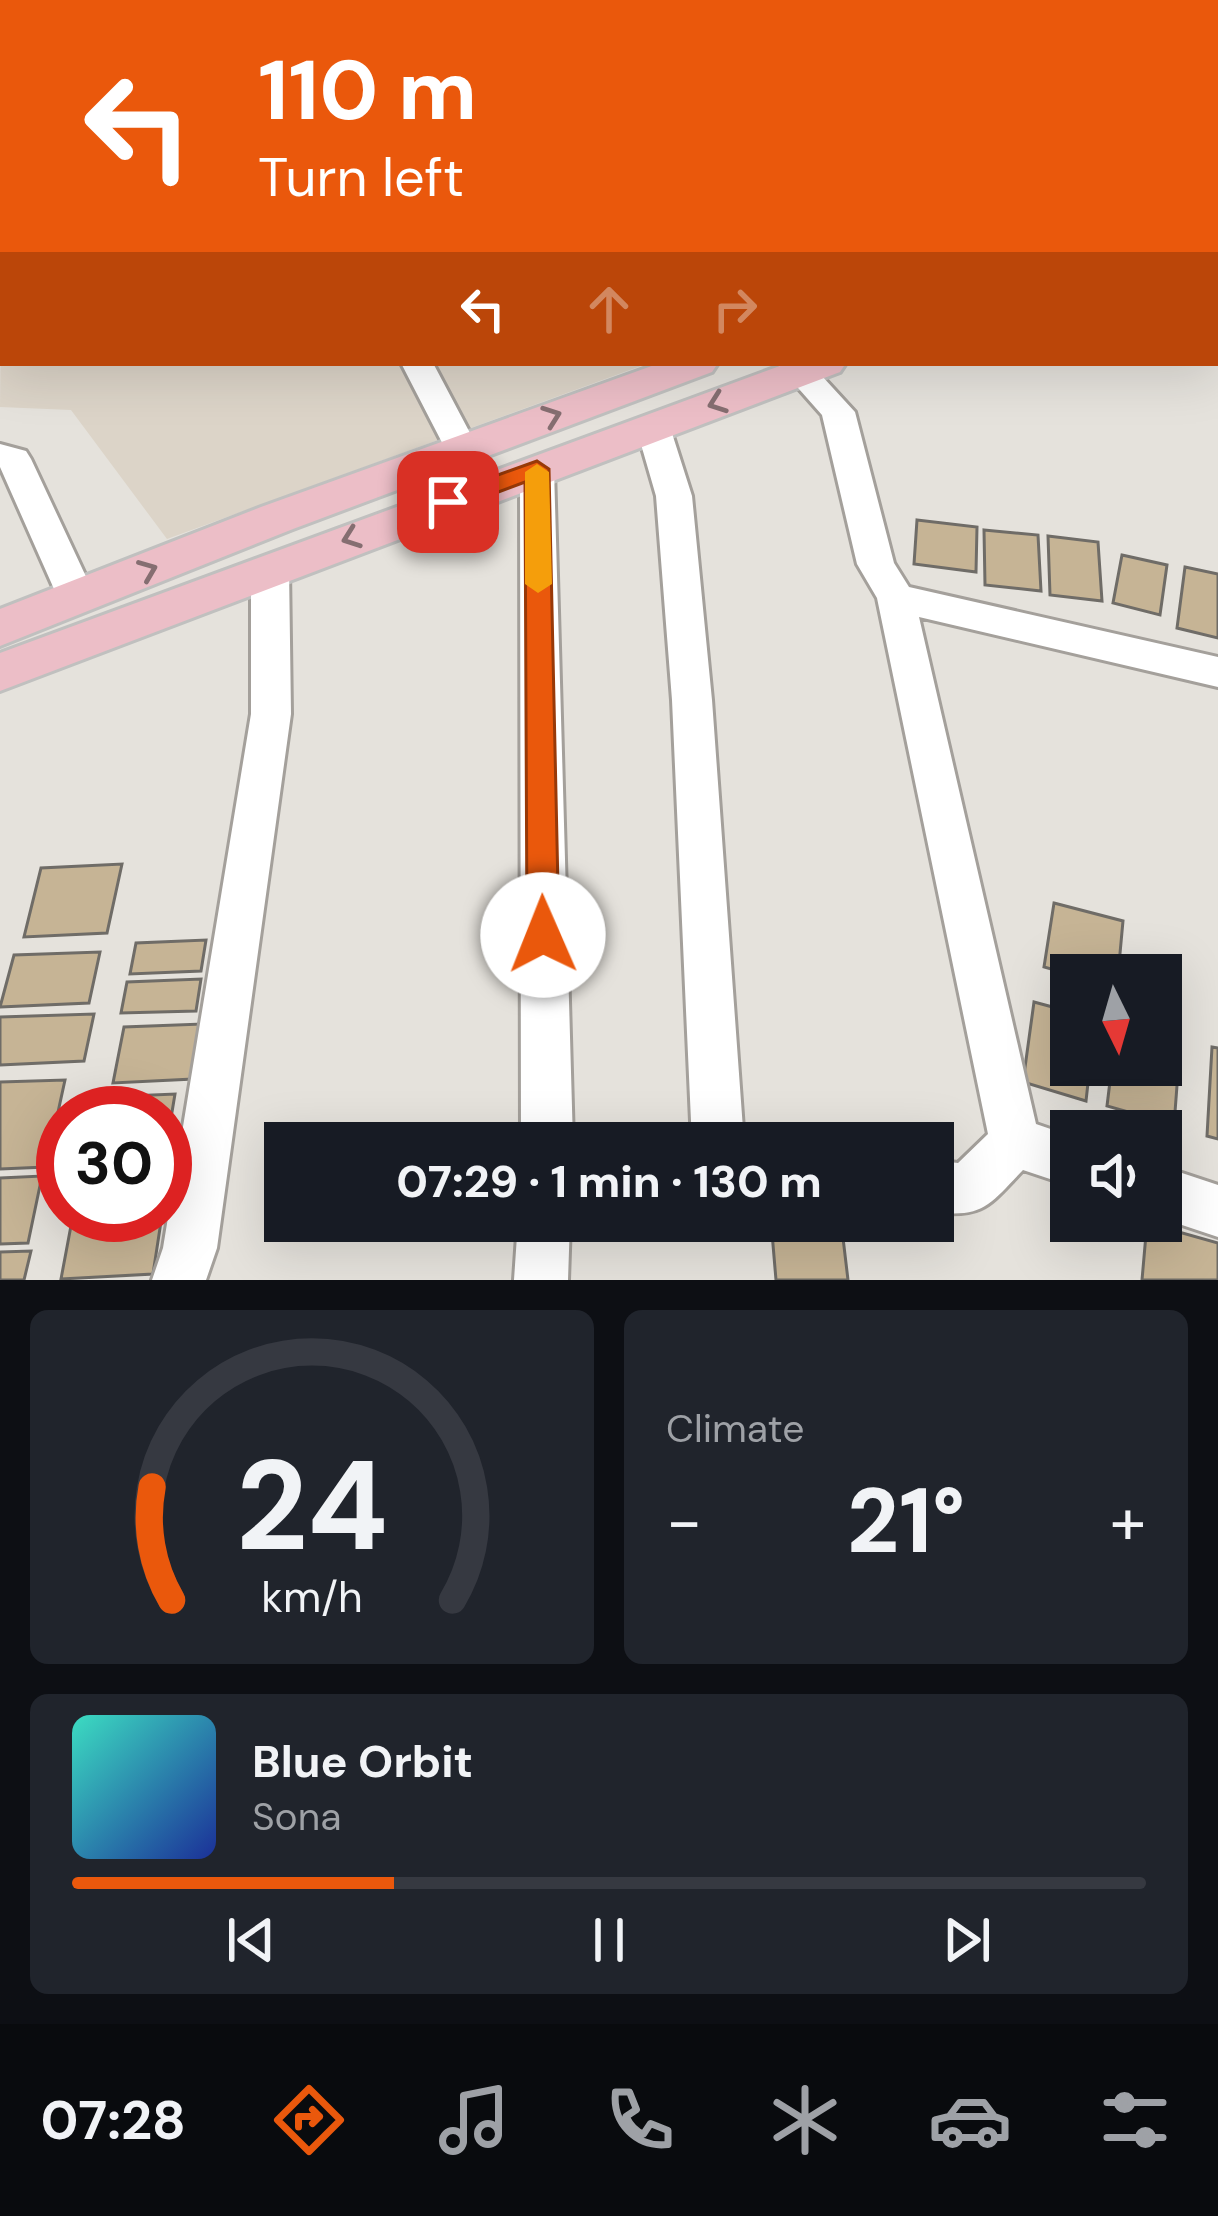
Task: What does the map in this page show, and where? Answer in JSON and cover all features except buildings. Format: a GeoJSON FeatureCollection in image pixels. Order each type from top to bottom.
{"type":"FeatureCollection","features":[{"type":"Feature","properties":{"kind":"main road"},"geometry":{"type":"LineString","coordinates":[[0,628],[683,366]]}},
{"type":"Feature","properties":{"kind":"main road"},"geometry":{"type":"LineString","coordinates":[[0,673],[807,366]]}},
{"type":"Feature","properties":{"kind":"street"},"geometry":{"type":"LineString","coordinates":[[419,366],[462,450]]}},
{"type":"Feature","properties":{"kind":"street"},"geometry":{"type":"LineString","coordinates":[[807,366],[838,412],[875,564],[896,598],[1016,1142]]}},
{"type":"Feature","properties":{"kind":"street"},"geometry":{"type":"LineString","coordinates":[[652,427],[674,496],[717,1122]]}},
{"type":"Feature","properties":{"kind":"street"},"geometry":{"type":"LineString","coordinates":[[0,455],[14,459],[77,598]]}},
{"type":"Feature","properties":{"kind":"street"},"geometry":{"type":"LineString","coordinates":[[537,469],[547,1122]]}},
{"type":"Feature","properties":{"kind":"street"},"geometry":{"type":"LineString","coordinates":[[179,1280],[190,1248],[271,715],[270,568]]}},
{"type":"Feature","properties":{"kind":"street"},"geometry":{"type":"LineString","coordinates":[[896,598],[1218,672]]}},
{"type":"Feature","properties":{"kind":"street"},"geometry":{"type":"LineString","coordinates":[[1016,1142],[1050,1154]]}},
{"type":"Feature","properties":{"kind":"street"},"geometry":{"type":"LineString","coordinates":[[954,1188],[968,1190],[1016,1142]]}},
{"type":"Feature","properties":{"kind":"street"},"geometry":{"type":"LineString","coordinates":[[1182,1199],[1218,1211]]}},
{"type":"Feature","properties":{"kind":"street"},"geometry":{"type":"LineString","coordinates":[[541,1280],[543,1242]]}},
{"type":"Feature","properties":{"kind":"shaded area"},"geometry":{"type":"Polygon","coordinates":[[[0,366],[641,366],[167,539],[71,410],[0,407],[0,366]]]}},
{"type":"Feature","properties":{"kind":"slow traffic"},"geometry":{"type":"LineString","coordinates":[[537,472],[538,584]]}},
{"type":"Feature","properties":{"kind":"route"},"geometry":{"type":"LineString","coordinates":[[448,502],[537,469],[543,935]]}}]}
